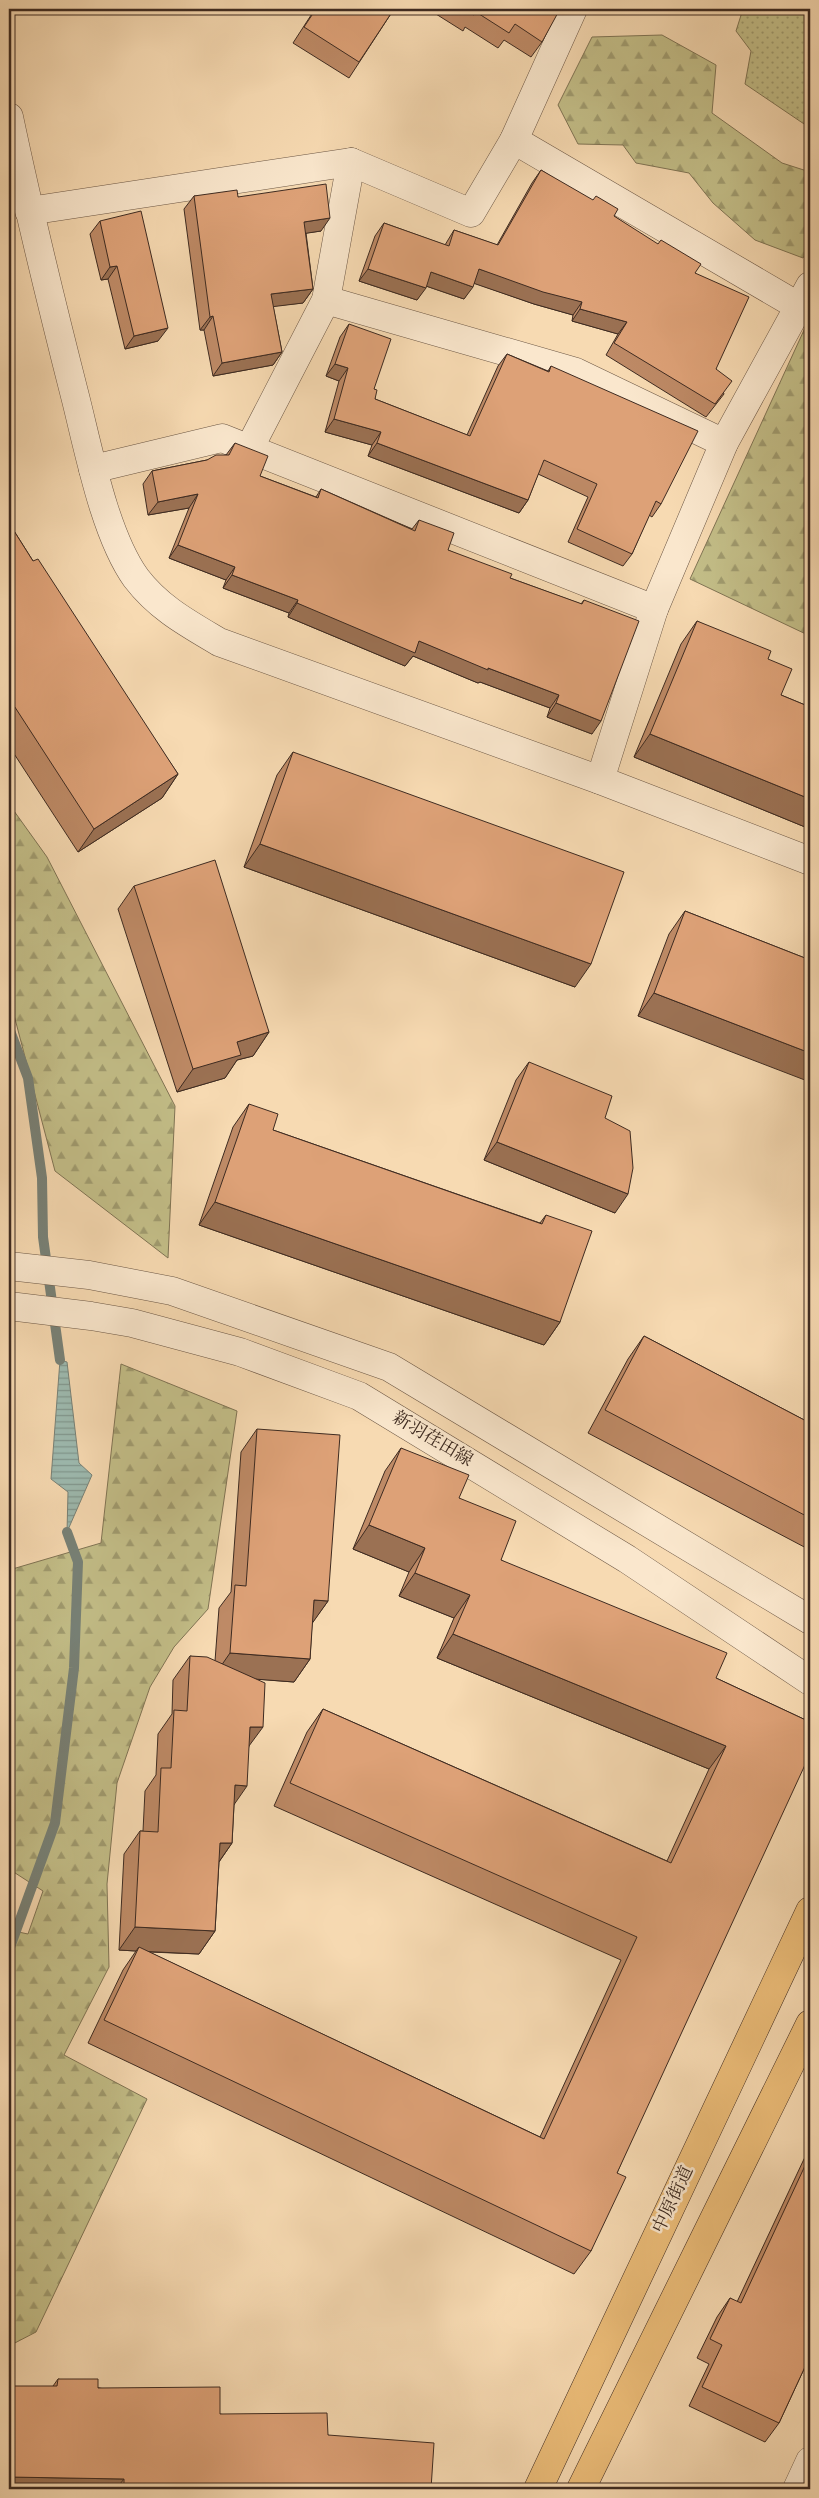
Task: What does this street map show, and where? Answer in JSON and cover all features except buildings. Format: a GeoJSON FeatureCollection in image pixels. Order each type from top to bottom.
{"type":"FeatureCollection","features":[{"type":"Feature","properties":{"kind":"main road","name":"中原街道"},"geometry":{"type":"LineString","coordinates":[[538,2489],[810,1911]]}},
{"type":"Feature","properties":{"kind":"main road"},"geometry":{"type":"LineString","coordinates":[[581,2489],[810,2024]]}},
{"type":"Feature","properties":{"kind":"street"},"geometry":{"type":"LineString","coordinates":[[29,211],[351,162],[471,213],[514,140],[573,9]]}},
{"type":"Feature","properties":{"kind":"street"},"geometry":{"type":"LineString","coordinates":[[9,117],[29,211],[93,469],[118,548],[136,578],[168,612],[219,642],[600,780],[810,861]]}},
{"type":"Feature","properties":{"kind":"street"},"geometry":{"type":"LineString","coordinates":[[514,140],[804,296],[724,443],[654,609],[600,780]]}},
{"type":"Feature","properties":{"kind":"street"},"geometry":{"type":"LineString","coordinates":[[250,447],[326,300],[351,162]]}},
{"type":"Feature","properties":{"kind":"street"},"geometry":{"type":"LineString","coordinates":[[326,300],[576,372],[724,443]]}},
{"type":"Feature","properties":{"kind":"street"},"geometry":{"type":"LineString","coordinates":[[93,469],[222,438],[250,447],[654,609]]}},
{"type":"Feature","properties":{"kind":"street"},"geometry":{"type":"LineString","coordinates":[[9,1266],[89,1275],[172,1291],[389,1367],[810,1620]]}},
{"type":"Feature","properties":{"kind":"street","name":"新羽荏田線"},"geometry":{"type":"LineString","coordinates":[[9,1306],[132,1323],[240,1352],[359,1396],[627,1559],[810,1681]]}},
{"type":"Feature","properties":{"kind":"street"},"geometry":{"type":"LineString","coordinates":[[797,2489],[810,2461]]}},
{"type":"Feature","properties":{"kind":"green space"},"geometry":{"type":"Polygon","coordinates":[[[743,9],[810,9],[810,128],[745,84],[751,51],[736,31],[743,9]]]}},
{"type":"Feature","properties":{"kind":"green space"},"geometry":{"type":"Polygon","coordinates":[[[662,35],[716,65],[712,113],[782,163],[810,172],[810,246],[803,258],[755,240],[713,203],[689,173],[636,163],[623,145],[578,144],[558,105],[592,37],[662,35]]]}},
{"type":"Feature","properties":{"kind":"green space"},"geometry":{"type":"Polygon","coordinates":[[[810,317],[810,636],[690,579],[810,317]]]}},
{"type":"Feature","properties":{"kind":"green space"},"geometry":{"type":"Polygon","coordinates":[[[9,804],[47,857],[175,1106],[168,1258],[55,1171],[9,996],[9,804]]]}},
{"type":"Feature","properties":{"kind":"green space"},"geometry":{"type":"Polygon","coordinates":[[[121,1364],[237,1411],[208,1609],[174,1647],[150,1687],[117,1783],[107,1884],[109,1967],[64,2055],[147,2099],[36,2332],[9,2346],[9,1930],[28,1934],[43,1891],[9,1869],[9,1570],[101,1543],[121,1364]]]}},
{"type":"Feature","properties":{"kind":"water"},"geometry":{"type":"Polygon","coordinates":[[[60,1360],[67,1362],[79,1463],[92,1475],[67,1532],[68,1492],[51,1479],[60,1360]]]}},
{"type":"Feature","properties":{"kind":"waterway"},"geometry":{"type":"LineString","coordinates":[[9,1028],[28,1078],[42,1178],[43,1237],[60,1360]]}},
{"type":"Feature","properties":{"kind":"waterway"},"geometry":{"type":"LineString","coordinates":[[9,1950],[55,1823],[74,1668],[78,1562],[67,1532]]}}]}
